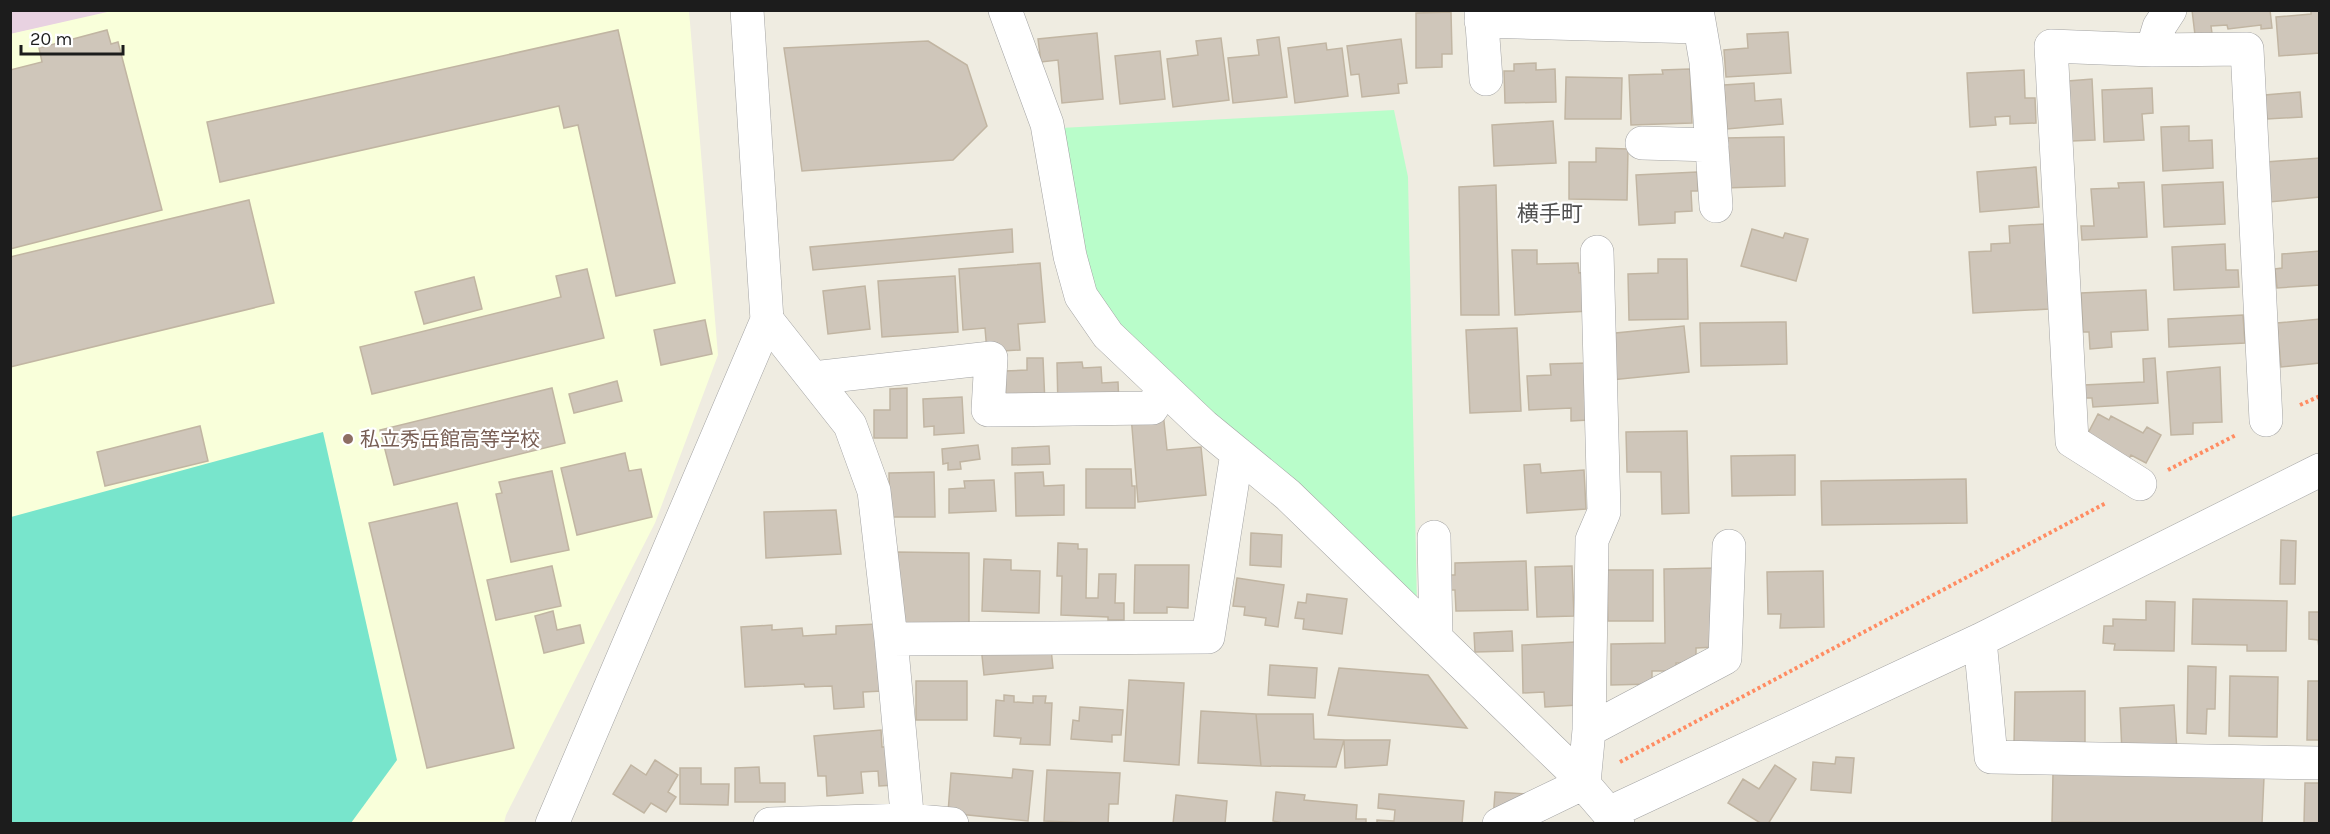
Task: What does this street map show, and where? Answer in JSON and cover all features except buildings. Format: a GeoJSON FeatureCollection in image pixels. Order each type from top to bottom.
{"type":"FeatureCollection","features":[{"type":"Feature","properties":{"kind":"street"},"geometry":{"type":"LineString","coordinates":[[552,824],[767,320],[747,10]]}},
{"type":"Feature","properties":{"kind":"street"},"geometry":{"type":"LineString","coordinates":[[1005,10],[1047,124],[1070,256],[1081,296],[1108,335],[1204,426],[1288,495],[1436,638],[1602,804]]}},
{"type":"Feature","properties":{"kind":"street"},"geometry":{"type":"LineString","coordinates":[[2152,50],[2158,27],[2170,10]]}},
{"type":"Feature","properties":{"kind":"street"},"geometry":{"type":"LineString","coordinates":[[1486,79],[1481,16],[1698,19],[1706,62],[1716,206]]}},
{"type":"Feature","properties":{"kind":"street"},"geometry":{"type":"LineString","coordinates":[[2140,484],[2072,441],[2051,46],[2152,50],[2247,49],[2266,420]]}},
{"type":"Feature","properties":{"kind":"street"},"geometry":{"type":"LineString","coordinates":[[1642,142],[1712,145]]}},
{"type":"Feature","properties":{"kind":"street"},"geometry":{"type":"LineString","coordinates":[[1597,252],[1604,512],[1592,540],[1589,730],[1602,804]]}},
{"type":"Feature","properties":{"kind":"street"},"geometry":{"type":"LineString","coordinates":[[767,320],[850,425],[873,491],[891,639],[908,822]]}},
{"type":"Feature","properties":{"kind":"street"},"geometry":{"type":"LineString","coordinates":[[813,378],[991,358],[988,410],[1152,408],[1163,387]]}},
{"type":"Feature","properties":{"kind":"street"},"geometry":{"type":"LineString","coordinates":[[891,639],[1208,637],[1237,453]]}},
{"type":"Feature","properties":{"kind":"street"},"geometry":{"type":"LineString","coordinates":[[1499,824],[1602,804],[1980,640],[2319,470]]}},
{"type":"Feature","properties":{"kind":"street"},"geometry":{"type":"LineString","coordinates":[[1434,537],[1436,638]]}},
{"type":"Feature","properties":{"kind":"street"},"geometry":{"type":"LineString","coordinates":[[1589,730],[1725,658],[1729,546]]}},
{"type":"Feature","properties":{"kind":"street"},"geometry":{"type":"LineString","coordinates":[[1980,640],[1991,758],[2319,763]]}},
{"type":"Feature","properties":{"kind":"street"},"geometry":{"type":"LineString","coordinates":[[770,824],[908,822],[952,824]]}},
{"type":"Feature","properties":{"kind":"path"},"geometry":{"type":"LineString","coordinates":[[1602,804],[1605,770],[2140,484],[2266,420],[2319,396]]}},
{"type":"Feature","properties":{"kind":"shaded area"},"geometry":{"type":"Polygon","coordinates":[[[11,10],[116,11],[11,34],[11,10]]]}},
{"type":"Feature","properties":{"kind":"shaded area","name":"私立秀岳館高等学校"},"geometry":{"type":"Polygon","coordinates":[[[116,10],[689,11],[718,355],[655,523],[506,815],[504,823],[11,823],[10,34],[116,10]]]}},
{"type":"Feature","properties":{"kind":"green space"},"geometry":{"type":"Polygon","coordinates":[[[1394,110],[1408,177],[1417,605],[1101,324],[1061,128],[1394,110]]]}},
{"type":"Feature","properties":{"kind":"green space"},"geometry":{"type":"Polygon","coordinates":[[[323,432],[397,760],[351,823],[11,823],[11,517],[323,432]]]}},
{"type":"Feature","properties":{"kind":"place","name":"私立秀岳館高等学校"},"geometry":{"type":"Point","coordinates":[348,439]}},
{"type":"Feature","properties":{"kind":"district","name":"横手町"},"geometry":{"type":"Point","coordinates":[1550,213]}}]}
